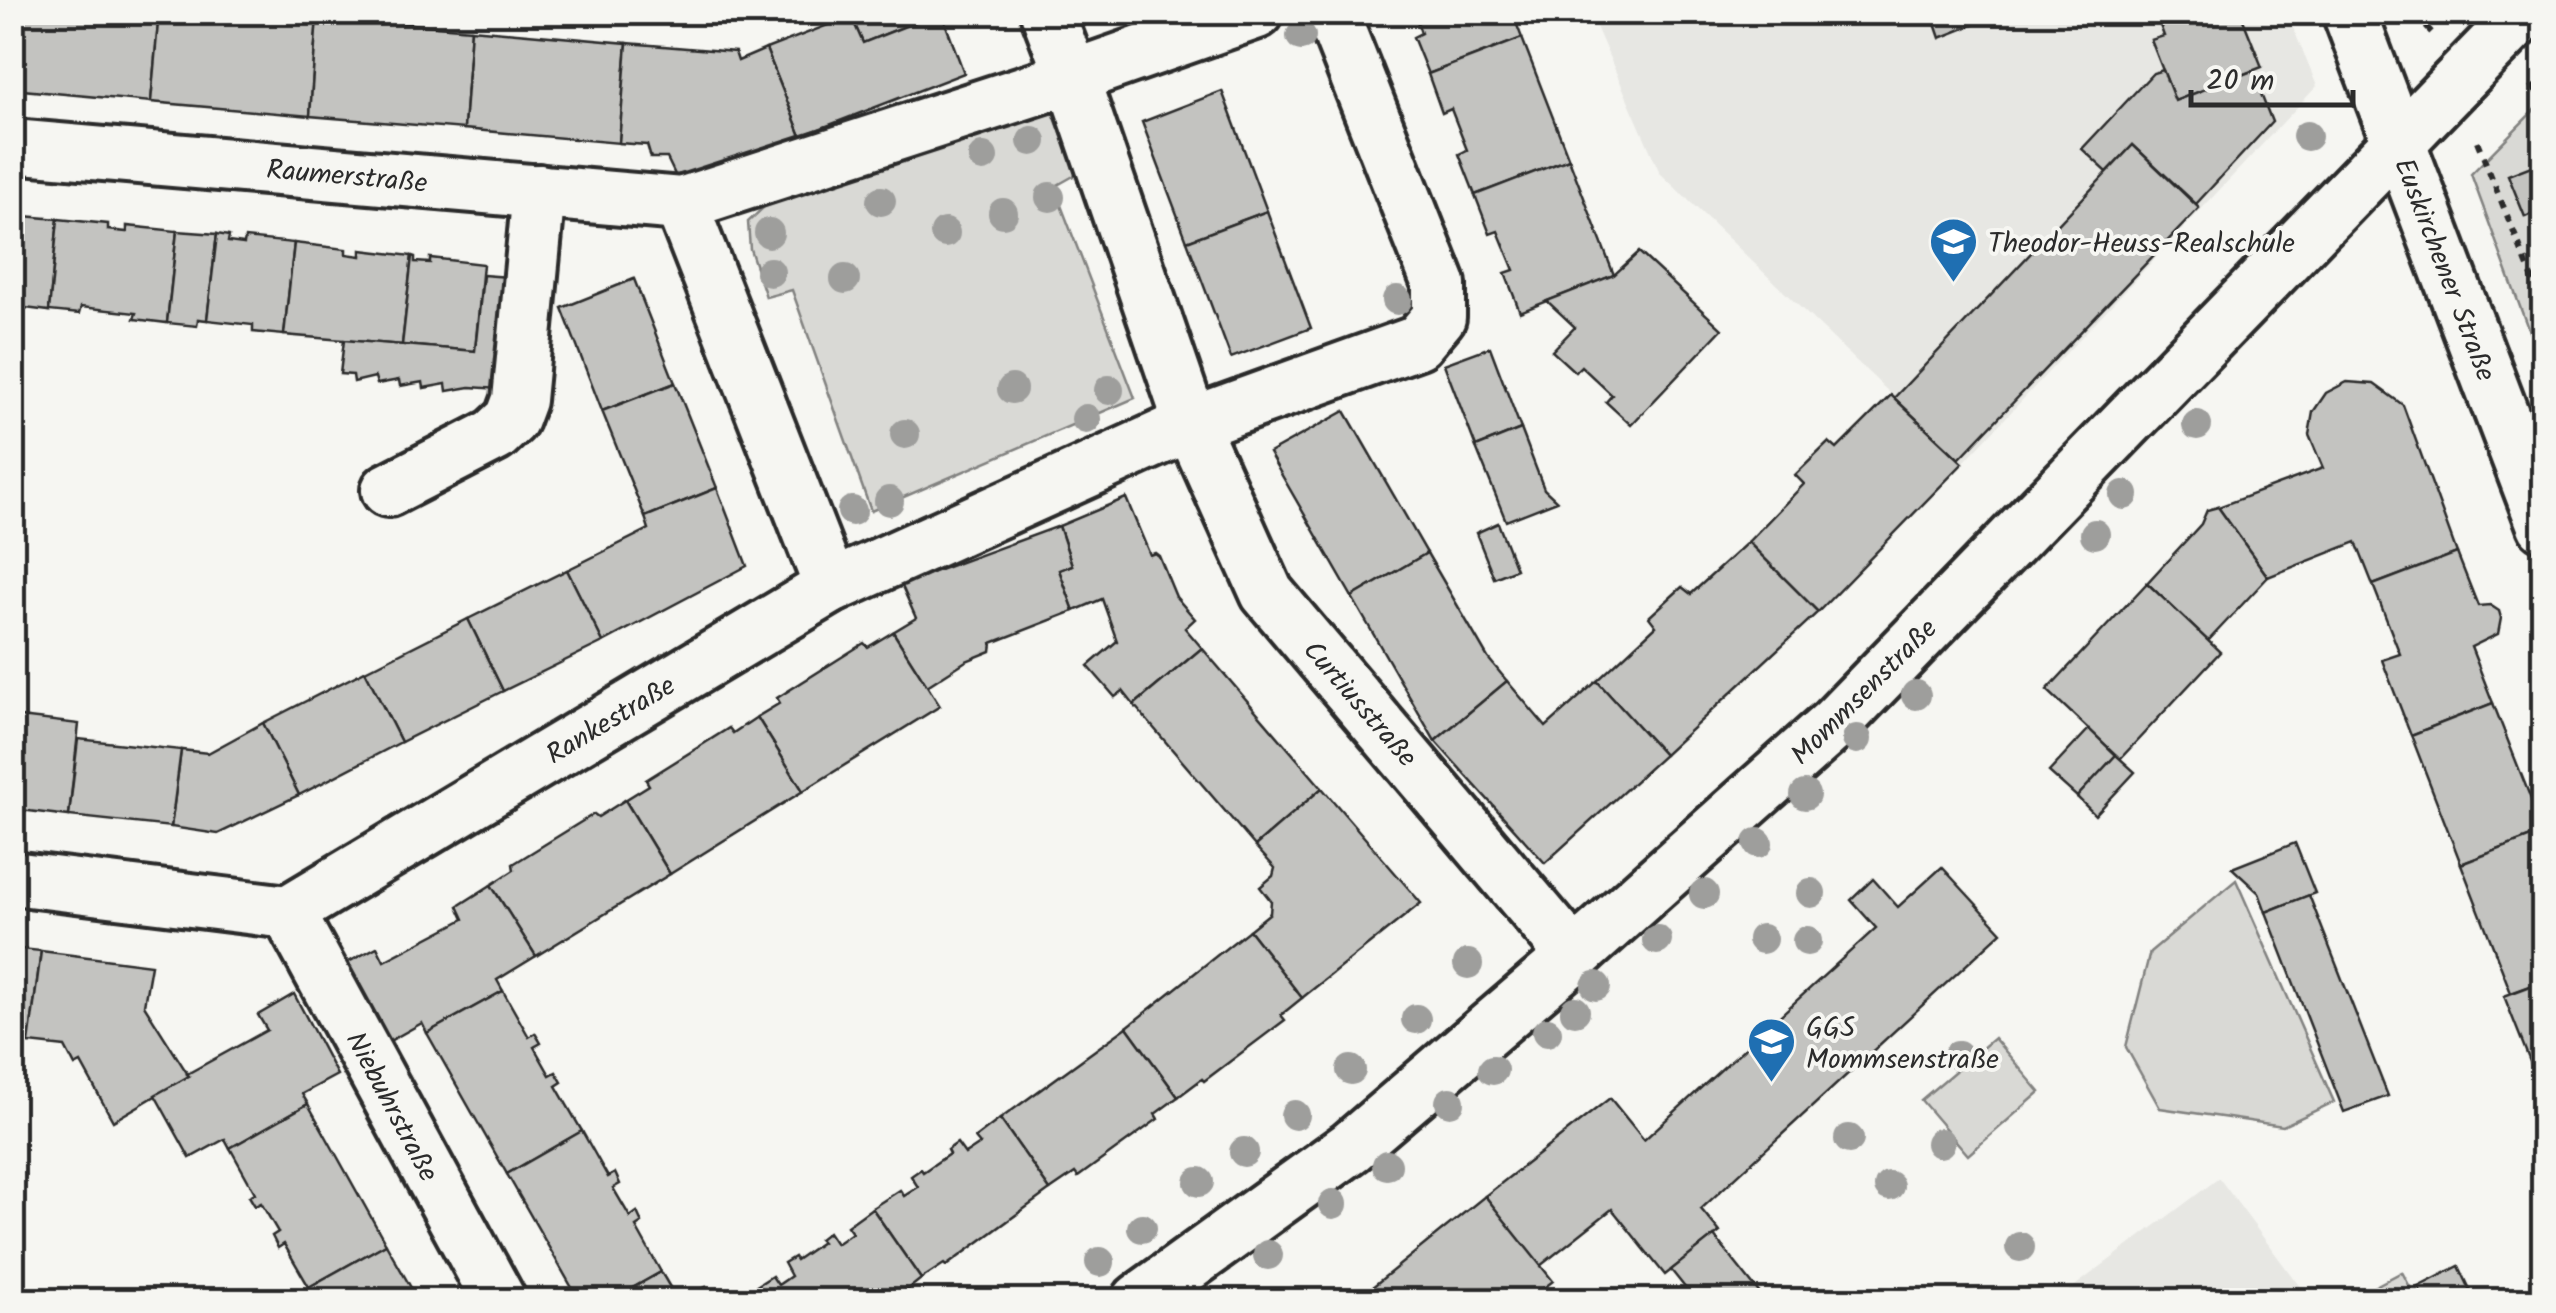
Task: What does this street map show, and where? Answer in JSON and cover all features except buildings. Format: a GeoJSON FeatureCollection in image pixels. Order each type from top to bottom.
{"type":"FeatureCollection","features":[{"type":"Feature","properties":{"kind":"street","name":"Curtiusstraße"},"geometry":{"type":"LineString","coordinates":[[1046,12],[1191,424],[1268,594],[1574,956]]}},
{"type":"Feature","properties":{"kind":"street"},"geometry":{"type":"LineString","coordinates":[[1072,77],[1257,12]]}},
{"type":"Feature","properties":{"kind":"street"},"geometry":{"type":"LineString","coordinates":[[1191,424],[1418,342],[1439,317],[1439,284],[1335,22],[1324,12]]}},
{"type":"Feature","properties":{"kind":"street","name":"Euskirchener Straße"},"geometry":{"type":"LineString","coordinates":[[2349,12],[2544,524]]}},
{"type":"Feature","properties":{"kind":"street","name":"Mommsenstraße"},"geometry":{"type":"LineString","coordinates":[[1140,1300],[1351,1146],[1574,956],[1834,724],[2526,12]]}},
{"type":"Feature","properties":{"kind":"street","name":"Raumerstraße"},"geometry":{"type":"LineString","coordinates":[[12,146],[682,204],[1072,77]]}},
{"type":"Feature","properties":{"kind":"street"},"geometry":{"type":"LineString","coordinates":[[388,490],[494,435],[512,419],[518,400],[539,191]]}},
{"type":"Feature","properties":{"kind":"street"},"geometry":{"type":"LineString","coordinates":[[682,204],[831,588]]}},
{"type":"Feature","properties":{"kind":"street","name":"Rankestraße"},"geometry":{"type":"LineString","coordinates":[[288,912],[831,588],[1191,424]]}},
{"type":"Feature","properties":{"kind":"street"},"geometry":{"type":"LineString","coordinates":[[12,878],[288,912]]}},
{"type":"Feature","properties":{"kind":"street","name":"Niebuhrstraße"},"geometry":{"type":"LineString","coordinates":[[288,912],[498,1300]]}},
{"type":"Feature","properties":{"kind":"path"},"geometry":{"type":"LineString","coordinates":[[2532,86],[2544,108]]}},
{"type":"Feature","properties":{"kind":"path"},"geometry":{"type":"LineString","coordinates":[[2477,140],[2544,306]]}},
{"type":"Feature","properties":{"kind":"shaded area","name":"Theodor-Heuss-Realschule"},"geometry":{"type":"Polygon","coordinates":[[[1590,13],[2287,13],[2317,86],[1963,463],[1660,173],[1590,13]]]}},
{"type":"Feature","properties":{"kind":"shaded area"},"geometry":{"type":"Polygon","coordinates":[[[2543,101],[2543,369],[2471,174],[2543,101]]]}},
{"type":"Feature","properties":{"kind":"shaded area"},"geometry":{"type":"Polygon","coordinates":[[[1005,110],[1052,110],[1077,174],[1054,187],[1135,398],[871,511],[792,290],[766,297],[750,249],[748,222],[766,205],[1005,110]]]}},
{"type":"Feature","properties":{"kind":"shaded area"},"geometry":{"type":"Polygon","coordinates":[[[2236,880],[2334,1102],[2283,1126],[2160,1108],[2126,1047],[2150,952],[2236,880]]]}},
{"type":"Feature","properties":{"kind":"shaded area"},"geometry":{"type":"Polygon","coordinates":[[[1994,1038],[2040,1092],[1968,1155],[1921,1100],[1994,1038]]]}},
{"type":"Feature","properties":{"kind":"shaded area"},"geometry":{"type":"Polygon","coordinates":[[[2219,1178],[2303,1291],[2291,1300],[2056,1300],[2219,1178]]]}},
{"type":"Feature","properties":{"kind":"shaded area"},"geometry":{"type":"Polygon","coordinates":[[[2402,1272],[2417,1300],[2349,1300],[2402,1272]]]}},
{"type":"Feature","properties":{"kind":"place","name":"Theodor-Heuss-Realschule"},"geometry":{"type":"Point","coordinates":[1953,284]}},
{"type":"Feature","properties":{"kind":"place","name":"GGS Mommsenstraße"},"geometry":{"type":"Point","coordinates":[1771,1084]}}]}
